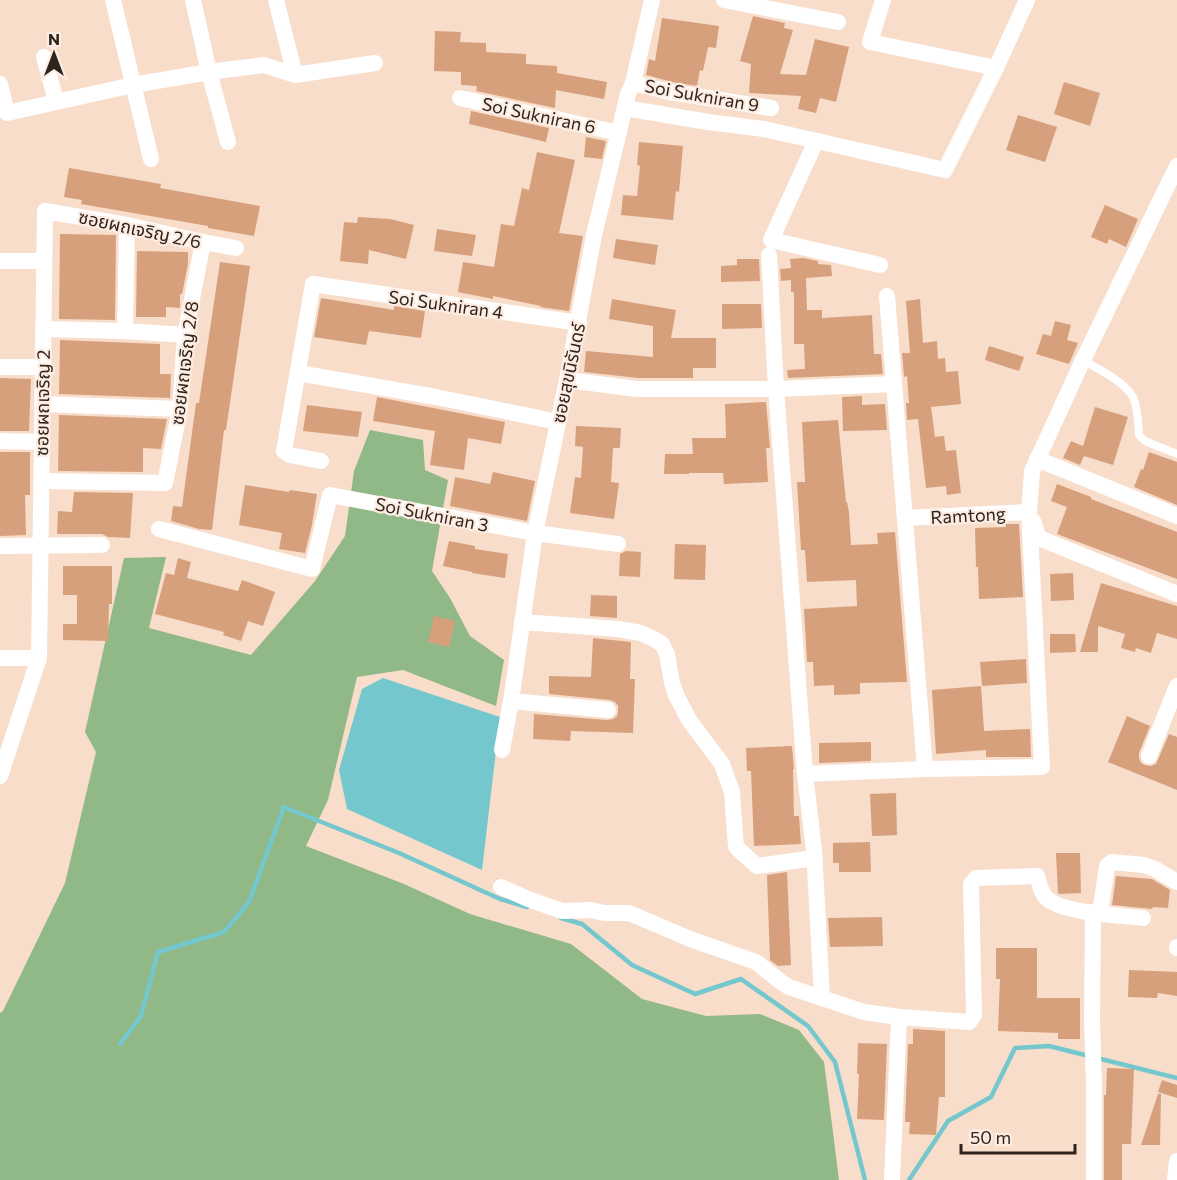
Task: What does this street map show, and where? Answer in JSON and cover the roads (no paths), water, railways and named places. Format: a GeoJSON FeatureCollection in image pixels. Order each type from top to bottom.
{"type":"FeatureCollection","features":[{"type":"Feature","properties":{"kind":"street"},"geometry":{"type":"LineString","coordinates":[[113,0],[151,159]]}},
{"type":"Feature","properties":{"kind":"street"},"geometry":{"type":"LineString","coordinates":[[193,0],[228,141]]}},
{"type":"Feature","properties":{"kind":"street"},"geometry":{"type":"LineString","coordinates":[[276,0],[295,75]]}},
{"type":"Feature","properties":{"kind":"street","name":"ซอยสุขนิรันดร์"},"geometry":{"type":"LineString","coordinates":[[502,750],[535,533],[579,323],[594,235],[652,0]]}},
{"type":"Feature","properties":{"kind":"street"},"geometry":{"type":"LineString","coordinates":[[724,0],[838,22]]}},
{"type":"Feature","properties":{"kind":"street"},"geometry":{"type":"LineString","coordinates":[[883,0],[870,42],[996,68]]}},
{"type":"Feature","properties":{"kind":"street"},"geometry":{"type":"LineString","coordinates":[[625,108],[765,129],[945,170],[1027,0]]}},
{"type":"Feature","properties":{"kind":"street"},"geometry":{"type":"LineString","coordinates":[[44,57],[56,101]]}},
{"type":"Feature","properties":{"kind":"street"},"geometry":{"type":"LineString","coordinates":[[0,84],[7,113],[133,85],[210,72],[264,65],[295,75],[375,63]]}},
{"type":"Feature","properties":{"kind":"street","name":"Soi Sukniran 9"},"geometry":{"type":"LineString","coordinates":[[633,83],[670,92],[771,108]]}},
{"type":"Feature","properties":{"kind":"street","name":"Soi Sukniran 6"},"geometry":{"type":"LineString","coordinates":[[460,98],[619,133]]}},
{"type":"Feature","properties":{"kind":"street"},"geometry":{"type":"LineString","coordinates":[[816,141],[771,240],[880,265]]}},
{"type":"Feature","properties":{"kind":"street"},"geometry":{"type":"LineString","coordinates":[[805,774],[1042,767],[1029,512],[1032,471],[1177,166]]}},
{"type":"Feature","properties":{"kind":"street","name":"ซอยผถเจริญ 2/6"},"geometry":{"type":"LineString","coordinates":[[45,210],[236,248]]}},
{"type":"Feature","properties":{"kind":"street","name":"ซอยผถเจริญ 2"},"geometry":{"type":"LineString","coordinates":[[0,776],[39,658],[45,210]]}},
{"type":"Feature","properties":{"kind":"street"},"geometry":{"type":"LineString","coordinates":[[125,330],[127,225]]}},
{"type":"Feature","properties":{"kind":"street","name":"ซอยผถเจริญ 2/8"},"geometry":{"type":"LineString","coordinates":[[41,481],[165,483],[180,409],[185,335],[203,242]]}},
{"type":"Feature","properties":{"kind":"street"},"geometry":{"type":"LineString","coordinates":[[769,255],[776,389],[805,774],[814,858],[822,998]]}},
{"type":"Feature","properties":{"kind":"street"},"geometry":{"type":"LineString","coordinates":[[0,261],[44,261]]}},
{"type":"Feature","properties":{"kind":"street","name":"Soi Sukniran 4"},"geometry":{"type":"LineString","coordinates":[[298,373],[313,284],[579,323]]}},
{"type":"Feature","properties":{"kind":"street"},"geometry":{"type":"LineString","coordinates":[[887,296],[925,769]]}},
{"type":"Feature","properties":{"kind":"street"},"geometry":{"type":"LineString","coordinates":[[43,329],[125,330],[185,335]]}},
{"type":"Feature","properties":{"kind":"street"},"geometry":{"type":"LineString","coordinates":[[0,367],[43,367]]}},
{"type":"Feature","properties":{"kind":"street"},"geometry":{"type":"LineString","coordinates":[[321,461],[284,451],[298,373],[436,397],[558,422]]}},
{"type":"Feature","properties":{"kind":"street"},"geometry":{"type":"LineString","coordinates":[[567,380],[637,389],[776,389],[894,384]]}},
{"type":"Feature","properties":{"kind":"street"},"geometry":{"type":"LineString","coordinates":[[42,404],[180,409]]}},
{"type":"Feature","properties":{"kind":"street"},"geometry":{"type":"LineString","coordinates":[[0,441],[42,442]]}},
{"type":"Feature","properties":{"kind":"street"},"geometry":{"type":"LineString","coordinates":[[1037,459],[1177,516]]}},
{"type":"Feature","properties":{"kind":"street","name":"Soi Sukniran 3"},"geometry":{"type":"LineString","coordinates":[[159,529],[312,569],[330,495],[535,533],[618,544]]}},
{"type":"Feature","properties":{"kind":"street"},"geometry":{"type":"LineString","coordinates":[[1029,512],[1040,538],[1177,594]]}},
{"type":"Feature","properties":{"kind":"street","name":"Ramtong"},"geometry":{"type":"LineString","coordinates":[[906,518],[1029,512]]}},
{"type":"Feature","properties":{"kind":"street"},"geometry":{"type":"LineString","coordinates":[[0,546],[102,545]]}},
{"type":"Feature","properties":{"kind":"street"},"geometry":{"type":"LineString","coordinates":[[522,622],[618,629],[641,633],[662,644],[667,654],[672,683],[689,720],[722,764],[729,783],[732,792],[736,847],[757,866],[814,858]]}},
{"type":"Feature","properties":{"kind":"street"},"geometry":{"type":"LineString","coordinates":[[0,658],[39,658]]}},
{"type":"Feature","properties":{"kind":"street"},"geometry":{"type":"LineString","coordinates":[[1149,756],[1177,688]]}},
{"type":"Feature","properties":{"kind":"street"},"geometry":{"type":"LineString","coordinates":[[511,701],[608,710]]}},
{"type":"Feature","properties":{"kind":"street"},"geometry":{"type":"LineString","coordinates":[[1094,1180],[1092,1023],[1096,912],[1107,866],[1112,862],[1144,865],[1177,882]]}},
{"type":"Feature","properties":{"kind":"street"},"geometry":{"type":"LineString","coordinates":[[501,887],[562,911],[591,910],[604,913],[629,913],[690,939],[756,962],[789,987],[864,1012],[969,1022],[974,1015],[971,884],[976,878],[1037,876],[1044,896],[1058,905],[1073,910],[1143,918]]}},
{"type":"Feature","properties":{"kind":"street"},"geometry":{"type":"LineString","coordinates":[[892,1180],[899,1017]]}},
{"type":"Feature","properties":{"kind":"street"},"geometry":{"type":"LineString","coordinates":[[1175,1180],[1177,1161]]}},
{"type":"Feature","properties":{"kind":"lane"},"geometry":{"type":"LineString","coordinates":[[1083,360],[1119,382],[1129,392],[1133,398],[1141,438],[1177,454]]}},
{"type":"Feature","properties":{"kind":"water"},"geometry":{"type":"Polygon","coordinates":[[[383,678],[500,717],[482,870],[347,809],[339,770],[362,689],[383,678]]]}},
{"type":"Feature","properties":{"kind":"waterway"},"geometry":{"type":"LineString","coordinates":[[120,1044],[141,1016],[158,952],[224,932],[249,902],[284,807],[399,853],[500,899],[527,907]]}},
{"type":"Feature","properties":{"kind":"waterway"},"geometry":{"type":"LineString","coordinates":[[561,918],[582,924],[632,965],[695,994],[741,979],[808,1026],[835,1062],[865,1180]]}},
{"type":"Feature","properties":{"kind":"waterway"},"geometry":{"type":"LineString","coordinates":[[909,1180],[948,1121],[991,1097],[1015,1048],[1049,1046],[1089,1056]]}},
{"type":"Feature","properties":{"kind":"waterway"},"geometry":{"type":"LineString","coordinates":[[1097,1058],[1177,1078]]}}]}
